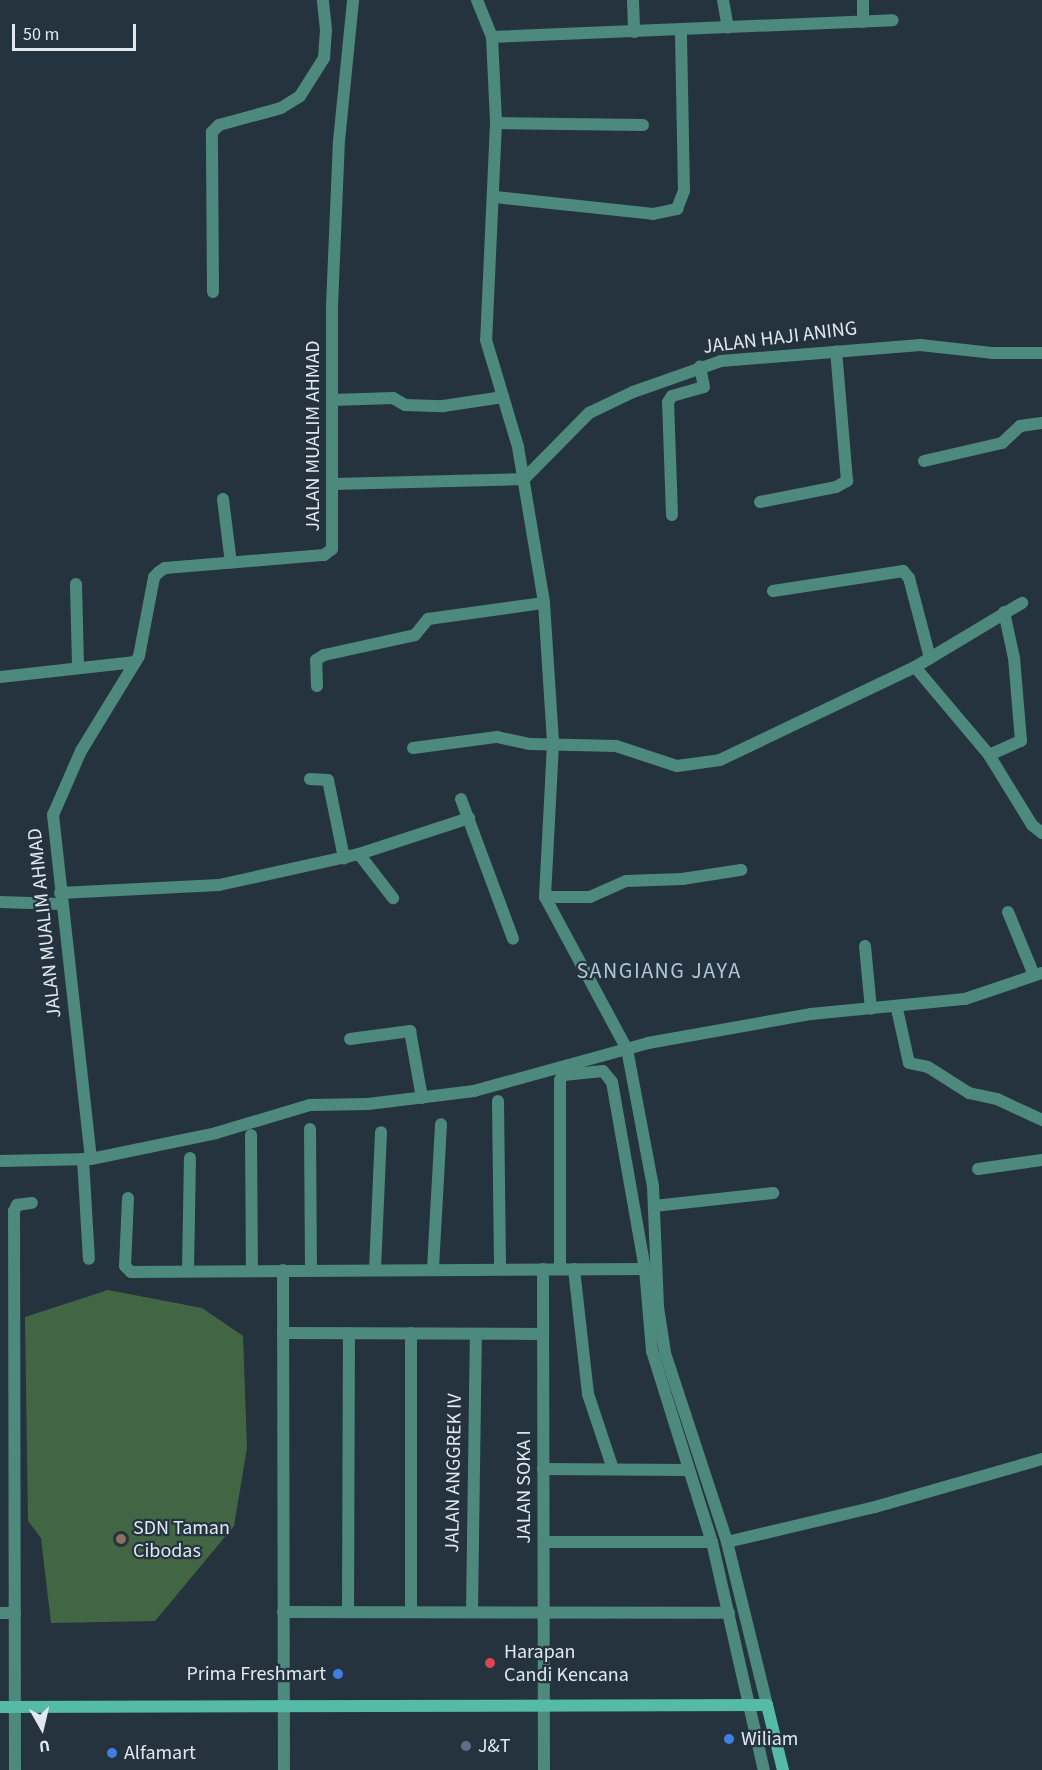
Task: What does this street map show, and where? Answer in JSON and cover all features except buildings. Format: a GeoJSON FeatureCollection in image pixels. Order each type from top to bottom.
{"type":"FeatureCollection","features":[{"type":"Feature","properties":{"kind":"street"},"geometry":{"type":"LineString","coordinates":[[213,292],[212,132],[219,124],[280,108],[300,96],[324,58],[326,30],[323,0]]}},
{"type":"Feature","properties":{"kind":"street","name":"JALAN MUALIM AHMAD"},"geometry":{"type":"LineString","coordinates":[[89,1259],[87,1159],[53,815],[81,751],[144,643],[154,577],[159,572],[165,568],[329,552],[333,545],[332,400],[339,141],[353,0]]}},
{"type":"Feature","properties":{"kind":"street"},"geometry":{"type":"LineString","coordinates":[[477,0],[492,37],[496,123],[495,197],[486,340],[524,479],[544,603],[553,744],[545,897],[627,1049],[654,1206],[658,1307],[665,1353],[727,1542],[783,1770]]}},
{"type":"Feature","properties":{"kind":"street"},"geometry":{"type":"LineString","coordinates":[[633,0],[634,32]]}},
{"type":"Feature","properties":{"kind":"street"},"geometry":{"type":"LineString","coordinates":[[723,0],[728,28]]}},
{"type":"Feature","properties":{"kind":"street"},"geometry":{"type":"LineString","coordinates":[[862,0],[863,22]]}},
{"type":"Feature","properties":{"kind":"street"},"geometry":{"type":"LineString","coordinates":[[492,37],[893,20]]}},
{"type":"Feature","properties":{"kind":"street"},"geometry":{"type":"LineString","coordinates":[[495,197],[653,214],[676,208],[684,191],[681,30]]}},
{"type":"Feature","properties":{"kind":"street"},"geometry":{"type":"LineString","coordinates":[[496,123],[643,125]]}},
{"type":"Feature","properties":{"kind":"street","name":"JALAN HAJI ANING"},"geometry":{"type":"LineString","coordinates":[[524,479],[589,413],[700,366],[836,351],[920,345],[992,353],[1042,352]]}},
{"type":"Feature","properties":{"kind":"street"},"geometry":{"type":"LineString","coordinates":[[760,502],[836,487],[847,480],[836,351]]}},
{"type":"Feature","properties":{"kind":"street"},"geometry":{"type":"LineString","coordinates":[[672,515],[668,402],[672,396],[704,387],[700,366]]}},
{"type":"Feature","properties":{"kind":"street"},"geometry":{"type":"LineString","coordinates":[[332,400],[393,398],[405,405],[443,406],[502,397]]}},
{"type":"Feature","properties":{"kind":"street"},"geometry":{"type":"LineString","coordinates":[[924,461],[1002,443],[1020,426],[1042,423]]}},
{"type":"Feature","properties":{"kind":"street"},"geometry":{"type":"LineString","coordinates":[[334,484],[524,479]]}},
{"type":"Feature","properties":{"kind":"street"},"geometry":{"type":"LineString","coordinates":[[223,499],[231,563]]}},
{"type":"Feature","properties":{"kind":"street"},"geometry":{"type":"LineString","coordinates":[[773,591],[903,571],[909,578],[930,658]]}},
{"type":"Feature","properties":{"kind":"street"},"geometry":{"type":"LineString","coordinates":[[76,584],[78,668]]}},
{"type":"Feature","properties":{"kind":"street"},"geometry":{"type":"LineString","coordinates":[[317,686],[315,664],[324,655],[415,635],[425,620],[544,603]]}},
{"type":"Feature","properties":{"kind":"street"},"geometry":{"type":"LineString","coordinates":[[413,748],[497,736],[523,743],[615,746],[677,766],[720,760],[915,667],[1022,603]]}},
{"type":"Feature","properties":{"kind":"street"},"geometry":{"type":"LineString","coordinates":[[989,755],[1021,741],[1014,658],[1004,612]]}},
{"type":"Feature","properties":{"kind":"street"},"geometry":{"type":"LineString","coordinates":[[0,677],[135,662]]}},
{"type":"Feature","properties":{"kind":"street"},"geometry":{"type":"LineString","coordinates":[[915,667],[989,755],[1032,825],[1042,833]]}},
{"type":"Feature","properties":{"kind":"street"},"geometry":{"type":"LineString","coordinates":[[310,779],[323,776],[328,780],[344,858]]}},
{"type":"Feature","properties":{"kind":"street"},"geometry":{"type":"LineString","coordinates":[[460,799],[470,818],[513,939]]}},
{"type":"Feature","properties":{"kind":"street"},"geometry":{"type":"LineString","coordinates":[[0,902],[219,885],[359,854],[470,818]]}},
{"type":"Feature","properties":{"kind":"street"},"geometry":{"type":"LineString","coordinates":[[359,854],[393,898]]}},
{"type":"Feature","properties":{"kind":"street"},"geometry":{"type":"LineString","coordinates":[[545,897],[590,897],[626,881],[682,879],[741,870]]}},
{"type":"Feature","properties":{"kind":"street"},"geometry":{"type":"LineString","coordinates":[[0,1161],[87,1159],[216,1133],[310,1105],[422,1098],[496,1087],[569,1062],[782,1019],[871,1009],[897,1009],[965,999],[1038,974],[1008,912]]}},
{"type":"Feature","properties":{"kind":"street"},"geometry":{"type":"LineString","coordinates":[[865,946],[871,1009]]}},
{"type":"Feature","properties":{"kind":"street"},"geometry":{"type":"LineString","coordinates":[[897,1009],[909,1063],[928,1067],[969,1093],[997,1098],[1042,1121]]}},
{"type":"Feature","properties":{"kind":"street"},"geometry":{"type":"LineString","coordinates":[[350,1039],[410,1031],[422,1098]]}},
{"type":"Feature","properties":{"kind":"street"},"geometry":{"type":"LineString","coordinates":[[560,1269],[560,1080],[563,1075],[603,1071],[612,1082],[645,1269],[652,1351],[687,1470],[712,1542],[765,1770]]}},
{"type":"Feature","properties":{"kind":"street"},"geometry":{"type":"LineString","coordinates":[[498,1101],[500,1269]]}},
{"type":"Feature","properties":{"kind":"street"},"geometry":{"type":"LineString","coordinates":[[433,1268],[441,1124]]}},
{"type":"Feature","properties":{"kind":"street"},"geometry":{"type":"LineString","coordinates":[[310,1130],[311,1270]]}},
{"type":"Feature","properties":{"kind":"street"},"geometry":{"type":"LineString","coordinates":[[375,1270],[381,1132]]}},
{"type":"Feature","properties":{"kind":"street"},"geometry":{"type":"LineString","coordinates":[[251,1135],[252,1270]]}},
{"type":"Feature","properties":{"kind":"street"},"geometry":{"type":"LineString","coordinates":[[189,1271],[190,1158]]}},
{"type":"Feature","properties":{"kind":"street"},"geometry":{"type":"LineString","coordinates":[[978,1169],[1042,1160]]}},
{"type":"Feature","properties":{"kind":"street"},"geometry":{"type":"LineString","coordinates":[[654,1206],[773,1193]]}},
{"type":"Feature","properties":{"kind":"street"},"geometry":{"type":"LineString","coordinates":[[128,1198],[127,1269],[189,1271],[433,1268],[645,1269]]}},
{"type":"Feature","properties":{"kind":"street"},"geometry":{"type":"LineString","coordinates":[[15,1770],[14,1207],[32,1203]]}},
{"type":"Feature","properties":{"kind":"street","name":"JALAN SOKA I"},"geometry":{"type":"LineString","coordinates":[[543,1269],[544,1770]]}},
{"type":"Feature","properties":{"kind":"street"},"geometry":{"type":"LineString","coordinates":[[574,1269],[588,1394],[613,1469]]}},
{"type":"Feature","properties":{"kind":"street"},"geometry":{"type":"LineString","coordinates":[[283,1270],[284,1770]]}},
{"type":"Feature","properties":{"kind":"street"},"geometry":{"type":"LineString","coordinates":[[283,1333],[543,1334]]}},
{"type":"Feature","properties":{"kind":"street"},"geometry":{"type":"LineString","coordinates":[[348,1612],[349,1333]]}},
{"type":"Feature","properties":{"kind":"street"},"geometry":{"type":"LineString","coordinates":[[411,1333],[411,1612]]}},
{"type":"Feature","properties":{"kind":"street","name":"JALAN ANGGREK IV"},"geometry":{"type":"LineString","coordinates":[[472,1612],[476,1334]]}},
{"type":"Feature","properties":{"kind":"street"},"geometry":{"type":"LineString","coordinates":[[0,1345],[14,1344]]}},
{"type":"Feature","properties":{"kind":"street"},"geometry":{"type":"LineString","coordinates":[[727,1542],[875,1507],[1042,1459]]}},
{"type":"Feature","properties":{"kind":"street"},"geometry":{"type":"LineString","coordinates":[[543,1469],[687,1470]]}},
{"type":"Feature","properties":{"kind":"street"},"geometry":{"type":"LineString","coordinates":[[544,1542],[712,1542]]}},
{"type":"Feature","properties":{"kind":"street"},"geometry":{"type":"LineString","coordinates":[[0,1612],[15,1612]]}},
{"type":"Feature","properties":{"kind":"street"},"geometry":{"type":"LineString","coordinates":[[284,1612],[729,1613]]}},
{"type":"Feature","properties":{"kind":"street"},"geometry":{"type":"LineString","coordinates":[[0,1707],[767,1705]]}},
{"type":"Feature","properties":{"kind":"green space"},"geometry":{"type":"Polygon","coordinates":[[[108,1290],[202,1308],[243,1336],[247,1448],[234,1526],[155,1621],[51,1623],[41,1538],[28,1521],[25,1317],[108,1290]]]}},
{"type":"Feature","properties":{"kind":"place","name":"SDN Taman Cibodas"},"geometry":{"type":"Point","coordinates":[121,1539]}},
{"type":"Feature","properties":{"kind":"place","name":"Harapan Candi Kencana"},"geometry":{"type":"Point","coordinates":[490,1663]}},
{"type":"Feature","properties":{"kind":"place","name":"Prima Freshmart"},"geometry":{"type":"Point","coordinates":[338,1674]}},
{"type":"Feature","properties":{"kind":"place","name":"Wiliam"},"geometry":{"type":"Point","coordinates":[729,1739]}},
{"type":"Feature","properties":{"kind":"place","name":"J&T"},"geometry":{"type":"Point","coordinates":[466,1746]}},
{"type":"Feature","properties":{"kind":"place","name":"Alfamart"},"geometry":{"type":"Point","coordinates":[112,1753]}},
{"type":"Feature","properties":{"kind":"district","name":"SANGIANG JAYA"},"geometry":{"type":"Point","coordinates":[659,972]}}]}
